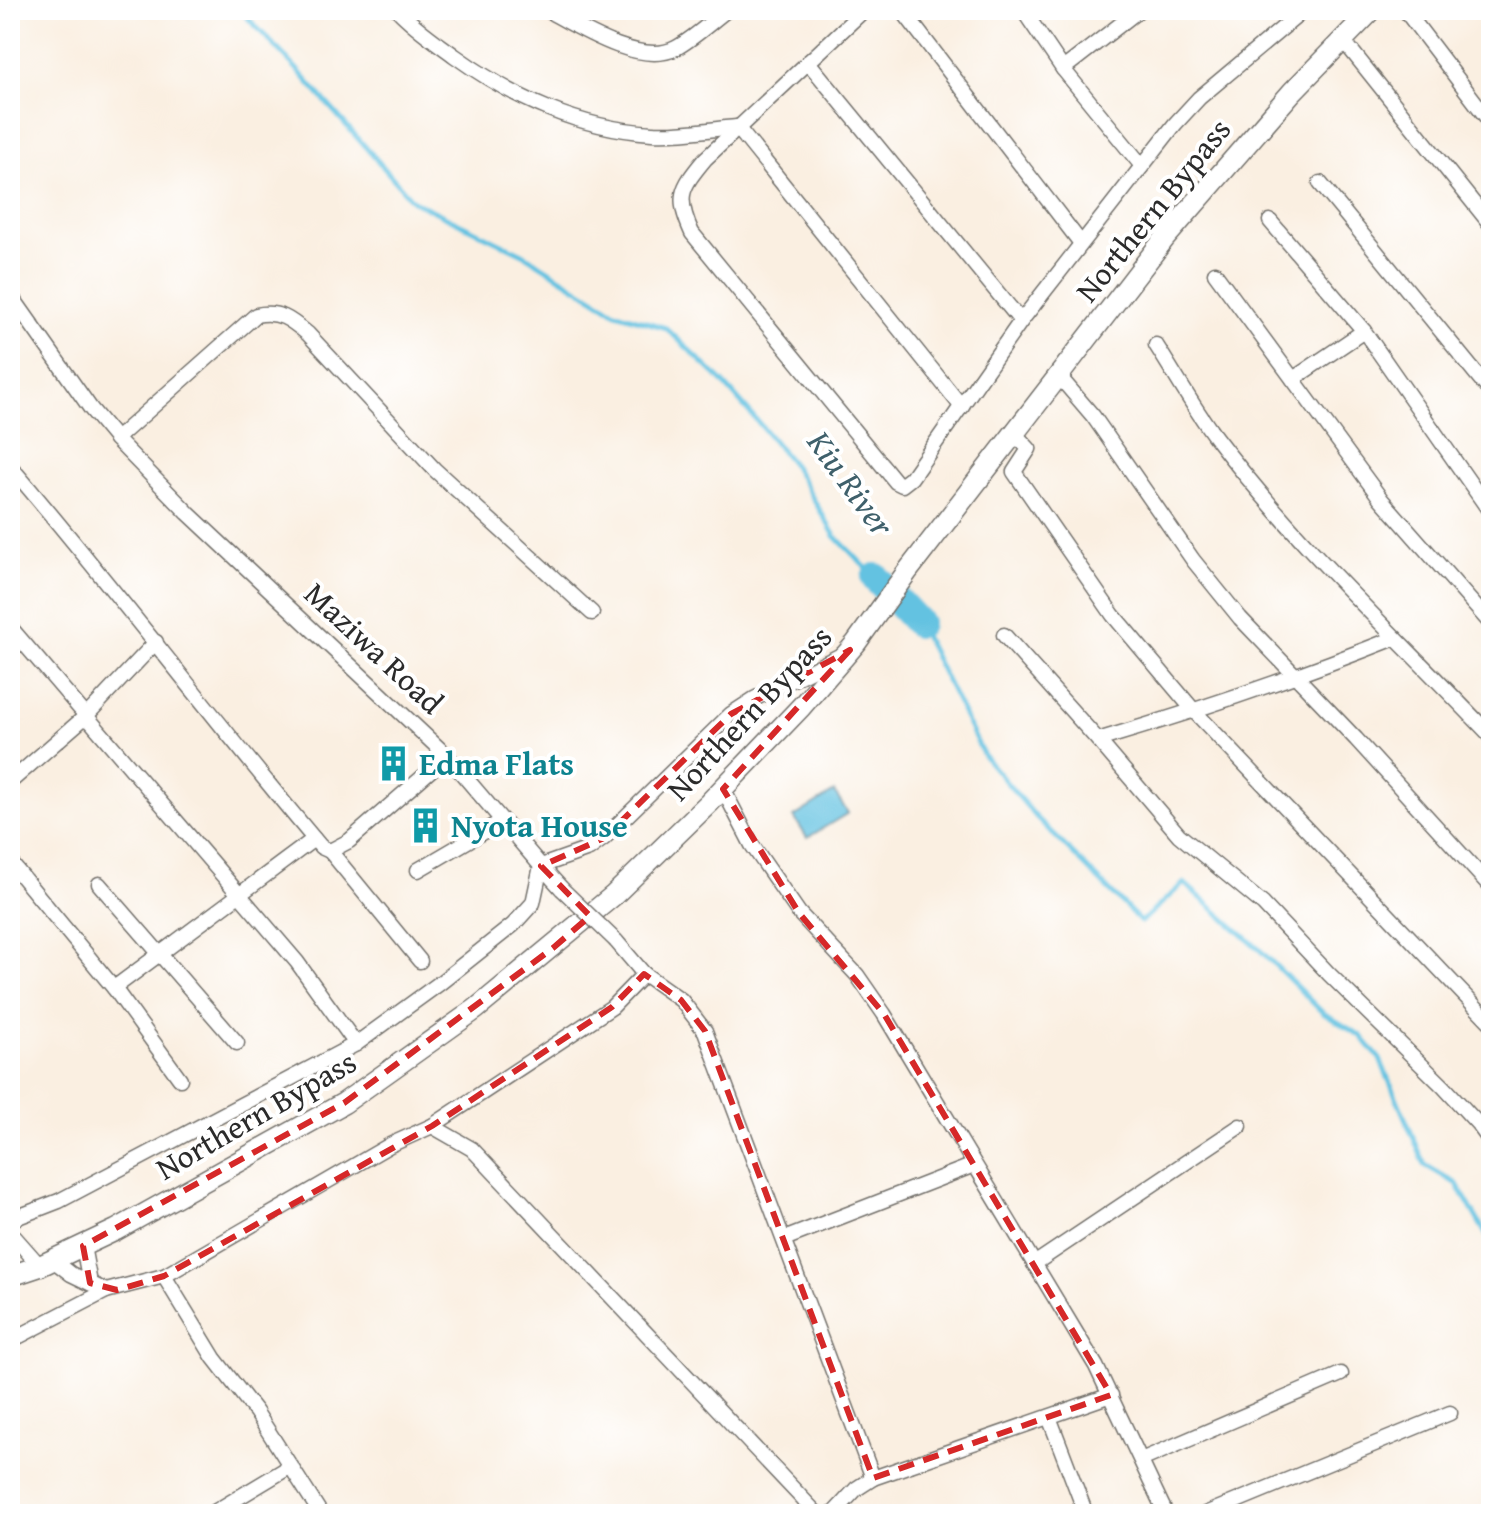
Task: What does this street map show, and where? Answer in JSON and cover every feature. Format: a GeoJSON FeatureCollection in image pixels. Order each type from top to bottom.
{"type":"FeatureCollection","features":[{"type":"Feature","properties":{"kind":"main road","name":"Northern Bypass"},"geometry":{"type":"LineString","coordinates":[[10,1276],[83,1246],[227,1170],[344,1103],[553,948],[614,895],[723,789],[850,650],[1165,238],[1292,92],[1372,10]]}},
{"type":"Feature","properties":{"kind":"street"},"geometry":{"type":"LineString","coordinates":[[398,10],[486,78],[561,115],[606,128],[654,133],[737,127]]}},
{"type":"Feature","properties":{"kind":"street"},"geometry":{"type":"LineString","coordinates":[[547,10],[613,44],[659,53],[675,49],[727,10]]}},
{"type":"Feature","properties":{"kind":"street"},"geometry":{"type":"LineString","coordinates":[[864,10],[737,127],[696,170],[681,195],[684,214],[692,233],[896,482],[902,485],[911,478],[1080,242],[1199,98],[1304,10]]}},
{"type":"Feature","properties":{"kind":"street"},"geometry":{"type":"LineString","coordinates":[[902,10],[1080,242]]}},
{"type":"Feature","properties":{"kind":"street"},"geometry":{"type":"LineString","coordinates":[[1023,10],[1063,69],[1142,166]]}},
{"type":"Feature","properties":{"kind":"street"},"geometry":{"type":"LineString","coordinates":[[1063,69],[1139,10]]}},
{"type":"Feature","properties":{"kind":"street"},"geometry":{"type":"LineString","coordinates":[[1405,10],[1491,123]]}},
{"type":"Feature","properties":{"kind":"street"},"geometry":{"type":"LineString","coordinates":[[1343,40],[1491,225]]}},
{"type":"Feature","properties":{"kind":"street"},"geometry":{"type":"LineString","coordinates":[[808,62],[1021,321]]}},
{"type":"Feature","properties":{"kind":"street"},"geometry":{"type":"LineString","coordinates":[[737,127],[962,407]]}},
{"type":"Feature","properties":{"kind":"street"},"geometry":{"type":"LineString","coordinates":[[1320,183],[1491,392]]}},
{"type":"Feature","properties":{"kind":"street"},"geometry":{"type":"LineString","coordinates":[[1270,221],[1364,331],[1491,513]]}},
{"type":"Feature","properties":{"kind":"street"},"geometry":{"type":"LineString","coordinates":[[1215,273],[1381,499],[1491,624]]}},
{"type":"Feature","properties":{"kind":"street","name":"Maziwa Road"},"geometry":{"type":"LineString","coordinates":[[12,304],[116,439],[188,513],[447,756],[500,822],[562,889],[616,941],[644,974],[681,1000],[705,1031],[873,1478]]}},
{"type":"Feature","properties":{"kind":"street"},"geometry":{"type":"LineString","coordinates":[[116,439],[256,315],[277,313],[308,334],[435,470],[592,613]]}},
{"type":"Feature","properties":{"kind":"street"},"geometry":{"type":"LineString","coordinates":[[1293,379],[1364,331]]}},
{"type":"Feature","properties":{"kind":"street"},"geometry":{"type":"LineString","coordinates":[[1156,345],[1215,436],[1263,497],[1330,572],[1491,736]]}},
{"type":"Feature","properties":{"kind":"street"},"geometry":{"type":"LineString","coordinates":[[1058,375],[1093,416],[1193,560],[1240,618],[1491,887]]}},
{"type":"Feature","properties":{"kind":"street"},"geometry":{"type":"LineString","coordinates":[[1015,434],[1029,449],[1014,472],[1113,615],[1195,712],[1491,1023]]}},
{"type":"Feature","properties":{"kind":"street"},"geometry":{"type":"LineString","coordinates":[[10,466],[84,552],[266,784],[321,847],[330,851],[420,961]]}},
{"type":"Feature","properties":{"kind":"street"},"geometry":{"type":"LineString","coordinates":[[10,627],[297,962],[356,1044]]}},
{"type":"Feature","properties":{"kind":"street"},"geometry":{"type":"LineString","coordinates":[[1004,635],[1179,835],[1263,904],[1444,1087],[1491,1142]]}},
{"type":"Feature","properties":{"kind":"street"},"geometry":{"type":"LineString","coordinates":[[1098,740],[1195,712],[1297,677],[1395,638]]}},
{"type":"Feature","properties":{"kind":"street"},"geometry":{"type":"LineString","coordinates":[[10,782],[86,716],[156,642]]}},
{"type":"Feature","properties":{"kind":"street"},"geometry":{"type":"LineString","coordinates":[[10,1220],[59,1201],[356,1044],[513,925],[533,903],[541,866],[589,849],[604,838],[731,714],[850,650]]}},
{"type":"Feature","properties":{"kind":"street"},"geometry":{"type":"LineString","coordinates":[[330,851],[349,841],[447,756]]}},
{"type":"Feature","properties":{"kind":"street"},"geometry":{"type":"LineString","coordinates":[[723,789],[752,845],[799,913],[857,975],[884,1014],[1111,1395],[1166,1514]]}},
{"type":"Feature","properties":{"kind":"street"},"geometry":{"type":"LineString","coordinates":[[418,870],[500,822]]}},
{"type":"Feature","properties":{"kind":"street"},"geometry":{"type":"LineString","coordinates":[[114,988],[314,839]]}},
{"type":"Feature","properties":{"kind":"street"},"geometry":{"type":"LineString","coordinates":[[10,862],[114,988],[180,1079]]}},
{"type":"Feature","properties":{"kind":"street"},"geometry":{"type":"LineString","coordinates":[[99,884],[237,1043]]}},
{"type":"Feature","properties":{"kind":"street"},"geometry":{"type":"LineString","coordinates":[[10,1341],[106,1291],[164,1276],[390,1145],[432,1126],[612,1007],[644,974]]}},
{"type":"Feature","properties":{"kind":"street"},"geometry":{"type":"LineString","coordinates":[[432,1126],[472,1149],[817,1514]]}},
{"type":"Feature","properties":{"kind":"street"},"geometry":{"type":"LineString","coordinates":[[1034,1264],[1240,1126]]}},
{"type":"Feature","properties":{"kind":"street"},"geometry":{"type":"LineString","coordinates":[[784,1239],[974,1165]]}},
{"type":"Feature","properties":{"kind":"street"},"geometry":{"type":"LineString","coordinates":[[10,1232],[46,1263],[106,1291]]}},
{"type":"Feature","properties":{"kind":"street"},"geometry":{"type":"LineString","coordinates":[[83,1246],[90,1283]]}},
{"type":"Feature","properties":{"kind":"street"},"geometry":{"type":"LineString","coordinates":[[164,1276],[214,1358],[256,1412],[321,1514]]}},
{"type":"Feature","properties":{"kind":"street"},"geometry":{"type":"LineString","coordinates":[[1141,1460],[1341,1374]]}},
{"type":"Feature","properties":{"kind":"street"},"geometry":{"type":"LineString","coordinates":[[833,1514],[856,1489],[873,1478],[1111,1395]]}},
{"type":"Feature","properties":{"kind":"street"},"geometry":{"type":"LineString","coordinates":[[1205,1514],[1450,1413]]}},
{"type":"Feature","properties":{"kind":"street"},"geometry":{"type":"LineString","coordinates":[[1049,1417],[1086,1514]]}},
{"type":"Feature","properties":{"kind":"street"},"geometry":{"type":"LineString","coordinates":[[211,1514],[291,1466]]}},
{"type":"Feature","properties":{"kind":"highlighted area"},"geometry":{"type":"Polygon","coordinates":[[[850,650],[723,789],[799,913],[884,1014],[1111,1395],[873,1478],[705,1031],[681,1000],[644,974],[612,1007],[432,1126],[164,1276],[117,1290],[90,1283],[83,1246],[344,1103],[553,948],[590,916],[541,866],[604,838],[731,714],[850,650]]]}},
{"type":"Feature","properties":{"kind":"water"},"geometry":{"type":"Polygon","coordinates":[[[834,792],[848,813],[807,838],[794,817],[834,792]]]}},
{"type":"Feature","properties":{"kind":"waterway","name":"Kiu River"},"geometry":{"type":"LineString","coordinates":[[240,10],[295,67],[413,201],[523,254],[617,313],[666,328],[722,381],[758,422],[794,466],[835,536],[876,578]]}},
{"type":"Feature","properties":{"kind":"waterway","name":"Kiu River"},"geometry":{"type":"LineString","coordinates":[[876,578],[918,623]]}},
{"type":"Feature","properties":{"kind":"waterway","name":"Kiu River"},"geometry":{"type":"LineString","coordinates":[[918,623],[984,756],[1036,817],[1141,922],[1184,883],[1259,949],[1323,1013],[1361,1036],[1380,1059],[1425,1165],[1457,1184],[1491,1243]]}},
{"type":"Feature","properties":{"kind":"place","name":"Edma Flats"},"geometry":{"type":"Point","coordinates":[393,764]}},
{"type":"Feature","properties":{"kind":"place","name":"Nyota House"},"geometry":{"type":"Point","coordinates":[425,826]}}]}
